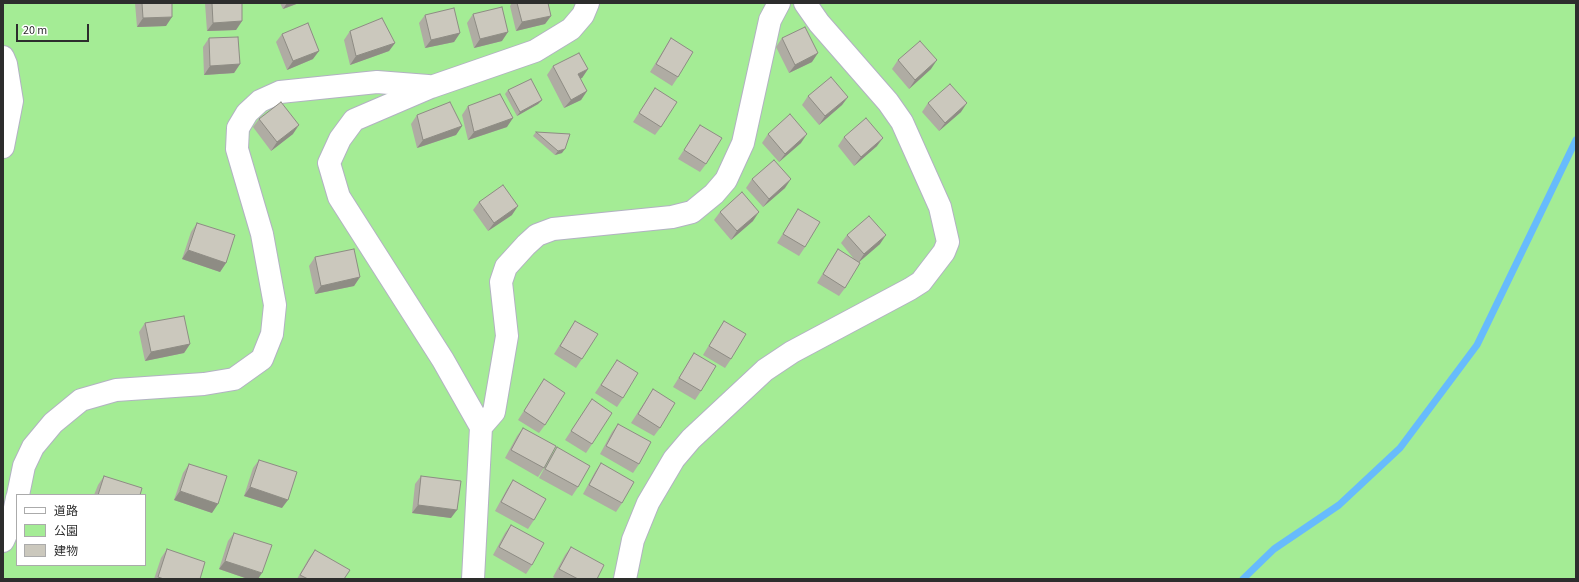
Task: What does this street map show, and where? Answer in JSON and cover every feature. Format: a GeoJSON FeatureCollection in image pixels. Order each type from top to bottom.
{"type":"FeatureCollection","features":[{"type":"Feature","properties":{"kind":"street"},"geometry":{"type":"LineString","coordinates":[[473,579],[481,427],[443,360],[339,197],[329,163],[340,139],[354,120],[432,87],[535,51],[571,29],[583,15],[588,3]]}},
{"type":"Feature","properties":{"kind":"street"},"geometry":{"type":"LineString","coordinates":[[481,427],[494,412],[507,336],[501,282],[506,267],[526,245],[538,235],[553,230],[679,215],[692,212],[714,194],[726,180],[743,144],[770,20],[779,3]]}},
{"type":"Feature","properties":{"kind":"street"},"geometry":{"type":"LineString","coordinates":[[625,579],[633,540],[648,503],[674,459],[691,439],[765,370],[792,352],[910,290],[921,282],[944,252],[948,242],[940,207],[902,122],[888,102],[819,23],[805,3]]}},
{"type":"Feature","properties":{"kind":"street"},"geometry":{"type":"LineString","coordinates":[[3,58],[12,101],[3,147]]}},
{"type":"Feature","properties":{"kind":"street"},"geometry":{"type":"LineString","coordinates":[[18,494],[24,466],[33,447],[53,423],[82,400],[116,390],[204,384],[234,378],[262,359],[272,334],[275,305],[262,234],[237,149],[238,128],[247,113],[260,101],[280,92],[377,82],[432,87]]}},
{"type":"Feature","properties":{"kind":"street"},"geometry":{"type":"LineString","coordinates":[[3,541],[13,518],[16,503]]}},
{"type":"Feature","properties":{"kind":"green space"},"geometry":{"type":"Polygon","coordinates":[[[3,3],[1576,3],[1576,579],[3,579],[3,3]]]}},
{"type":"Feature","properties":{"kind":"building"},"geometry":{"type":"Polygon","coordinates":[[[142,3],[172,3],[172,17],[143,18],[142,3]]]}},
{"type":"Feature","properties":{"kind":"building"},"geometry":{"type":"Polygon","coordinates":[[[212,3],[242,3],[242,21],[213,23],[212,3]]]}},
{"type":"Feature","properties":{"kind":"building"},"geometry":{"type":"Polygon","coordinates":[[[517,3],[548,3],[551,16],[522,22],[517,3]]]}},
{"type":"Feature","properties":{"kind":"building"},"geometry":{"type":"Polygon","coordinates":[[[502,7],[508,32],[480,39],[473,14],[502,7]]]}},
{"type":"Feature","properties":{"kind":"building"},"geometry":{"type":"Polygon","coordinates":[[[454,8],[460,33],[431,40],[425,15],[454,8]]]}},
{"type":"Feature","properties":{"kind":"building"},"geometry":{"type":"Polygon","coordinates":[[[382,18],[395,43],[356,56],[350,31],[382,18]]]}},
{"type":"Feature","properties":{"kind":"building"},"geometry":{"type":"Polygon","coordinates":[[[308,23],[319,51],[293,61],[282,34],[308,23]]]}},
{"type":"Feature","properties":{"kind":"building"},"geometry":{"type":"Polygon","coordinates":[[[805,27],[818,53],[795,65],[782,38],[805,27]]]}},
{"type":"Feature","properties":{"kind":"building"},"geometry":{"type":"Polygon","coordinates":[[[238,37],[240,64],[210,66],[209,38],[238,37]]]}},
{"type":"Feature","properties":{"kind":"building"},"geometry":{"type":"Polygon","coordinates":[[[671,38],[693,52],[678,77],[656,64],[671,38]]]}},
{"type":"Feature","properties":{"kind":"building"},"geometry":{"type":"Polygon","coordinates":[[[920,41],[937,60],[915,80],[898,60],[920,41]]]}},
{"type":"Feature","properties":{"kind":"building"},"geometry":{"type":"Polygon","coordinates":[[[579,53],[588,69],[578,74],[587,91],[571,100],[553,66],[579,53]]]}},
{"type":"Feature","properties":{"kind":"building"},"geometry":{"type":"Polygon","coordinates":[[[831,77],[848,97],[825,116],[808,96],[831,77]]]}},
{"type":"Feature","properties":{"kind":"building"},"geometry":{"type":"Polygon","coordinates":[[[531,79],[542,100],[520,112],[508,90],[531,79]]]}},
{"type":"Feature","properties":{"kind":"building"},"geometry":{"type":"Polygon","coordinates":[[[950,84],[967,103],[945,123],[928,103],[950,84]]]}},
{"type":"Feature","properties":{"kind":"building"},"geometry":{"type":"Polygon","coordinates":[[[655,88],[677,102],[661,127],[639,113],[655,88]]]}},
{"type":"Feature","properties":{"kind":"building"},"geometry":{"type":"Polygon","coordinates":[[[500,94],[513,118],[474,132],[468,106],[500,94]]]}},
{"type":"Feature","properties":{"kind":"building"},"geometry":{"type":"Polygon","coordinates":[[[281,102],[299,125],[277,142],[259,119],[281,102]]]}},
{"type":"Feature","properties":{"kind":"building"},"geometry":{"type":"Polygon","coordinates":[[[450,102],[462,126],[423,140],[417,115],[450,102]]]}},
{"type":"Feature","properties":{"kind":"building"},"geometry":{"type":"Polygon","coordinates":[[[790,114],[807,134],[785,154],[768,134],[790,114]]]}},
{"type":"Feature","properties":{"kind":"building"},"geometry":{"type":"Polygon","coordinates":[[[866,118],[883,138],[861,157],[844,137],[866,118]]]}},
{"type":"Feature","properties":{"kind":"building"},"geometry":{"type":"Polygon","coordinates":[[[700,125],[722,138],[706,164],[684,150],[700,125]]]}},
{"type":"Feature","properties":{"kind":"building"},"geometry":{"type":"Polygon","coordinates":[[[536,132],[570,134],[565,149],[558,151],[536,132]]]}},
{"type":"Feature","properties":{"kind":"building"},"geometry":{"type":"Polygon","coordinates":[[[774,160],[791,179],[769,199],[752,179],[774,160]]]}},
{"type":"Feature","properties":{"kind":"building"},"geometry":{"type":"Polygon","coordinates":[[[503,185],[518,206],[494,223],[479,202],[503,185]]]}},
{"type":"Feature","properties":{"kind":"building"},"geometry":{"type":"Polygon","coordinates":[[[742,192],[759,212],[737,231],[720,212],[742,192]]]}},
{"type":"Feature","properties":{"kind":"building"},"geometry":{"type":"Polygon","coordinates":[[[798,209],[820,222],[805,247],[783,234],[798,209]]]}},
{"type":"Feature","properties":{"kind":"building"},"geometry":{"type":"Polygon","coordinates":[[[869,216],[886,235],[864,254],[847,235],[869,216]]]}},
{"type":"Feature","properties":{"kind":"building"},"geometry":{"type":"Polygon","coordinates":[[[197,223],[235,235],[226,263],[188,250],[197,223]]]}},
{"type":"Feature","properties":{"kind":"building"},"geometry":{"type":"Polygon","coordinates":[[[354,249],[360,277],[321,286],[315,257],[354,249]]]}},
{"type":"Feature","properties":{"kind":"building"},"geometry":{"type":"Polygon","coordinates":[[[838,249],[860,263],[845,288],[823,274],[838,249]]]}},
{"type":"Feature","properties":{"kind":"building"},"geometry":{"type":"Polygon","coordinates":[[[184,316],[190,344],[151,352],[145,323],[184,316]]]}},
{"type":"Feature","properties":{"kind":"building"},"geometry":{"type":"Polygon","coordinates":[[[575,321],[598,334],[582,359],[560,346],[575,321]]]}},
{"type":"Feature","properties":{"kind":"building"},"geometry":{"type":"Polygon","coordinates":[[[724,321],[746,334],[731,359],[709,346],[724,321]]]}},
{"type":"Feature","properties":{"kind":"building"},"geometry":{"type":"Polygon","coordinates":[[[694,353],[716,366],[701,391],[679,378],[694,353]]]}},
{"type":"Feature","properties":{"kind":"building"},"geometry":{"type":"Polygon","coordinates":[[[617,360],[638,373],[623,398],[601,385],[617,360]]]}},
{"type":"Feature","properties":{"kind":"building"},"geometry":{"type":"Polygon","coordinates":[[[544,379],[565,393],[545,425],[524,411],[544,379]]]}},
{"type":"Feature","properties":{"kind":"building"},"geometry":{"type":"Polygon","coordinates":[[[653,389],[675,403],[660,428],[638,414],[653,389]]]}},
{"type":"Feature","properties":{"kind":"building"},"geometry":{"type":"Polygon","coordinates":[[[592,399],[612,413],[592,444],[571,431],[592,399]]]}},
{"type":"Feature","properties":{"kind":"building"},"geometry":{"type":"Polygon","coordinates":[[[618,424],[651,442],[639,464],[606,446],[618,424]]]}},
{"type":"Feature","properties":{"kind":"building"},"geometry":{"type":"Polygon","coordinates":[[[523,428],[556,446],[544,468],[511,450],[523,428]]]}},
{"type":"Feature","properties":{"kind":"building"},"geometry":{"type":"Polygon","coordinates":[[[557,447],[590,466],[578,487],[545,469],[557,447]]]}},
{"type":"Feature","properties":{"kind":"building"},"geometry":{"type":"Polygon","coordinates":[[[259,460],[297,472],[288,500],[250,487],[259,460]]]}},
{"type":"Feature","properties":{"kind":"building"},"geometry":{"type":"Polygon","coordinates":[[[601,463],[634,482],[622,503],[589,485],[601,463]]]}},
{"type":"Feature","properties":{"kind":"building"},"geometry":{"type":"Polygon","coordinates":[[[189,464],[227,476],[218,504],[180,491],[189,464]]]}},
{"type":"Feature","properties":{"kind":"building"},"geometry":{"type":"Polygon","coordinates":[[[104,476],[142,488],[140,494],[98,494],[104,476]]]}},
{"type":"Feature","properties":{"kind":"building"},"geometry":{"type":"Polygon","coordinates":[[[421,476],[461,481],[457,510],[418,505],[421,476]]]}},
{"type":"Feature","properties":{"kind":"building"},"geometry":{"type":"Polygon","coordinates":[[[513,480],[546,499],[534,520],[501,502],[513,480]]]}},
{"type":"Feature","properties":{"kind":"building"},"geometry":{"type":"Polygon","coordinates":[[[511,525],[544,543],[532,565],[499,547],[511,525]]]}},
{"type":"Feature","properties":{"kind":"building"},"geometry":{"type":"Polygon","coordinates":[[[234,533],[272,545],[262,573],[225,561],[234,533]]]}},
{"type":"Feature","properties":{"kind":"building"},"geometry":{"type":"Polygon","coordinates":[[[571,547],[604,565],[597,579],[578,579],[559,569],[571,547]]]}},
{"type":"Feature","properties":{"kind":"building"},"geometry":{"type":"Polygon","coordinates":[[[167,549],[205,562],[200,579],[164,579],[158,577],[167,549]]]}},
{"type":"Feature","properties":{"kind":"building"},"geometry":{"type":"Polygon","coordinates":[[[315,550],[350,570],[344,579],[308,579],[300,575],[315,550]]]}},
{"type":"Feature","properties":{"kind":"waterway"},"geometry":{"type":"LineString","coordinates":[[1243,579],[1274,549],[1339,505],[1400,448],[1477,345],[1576,140]]}}]}
